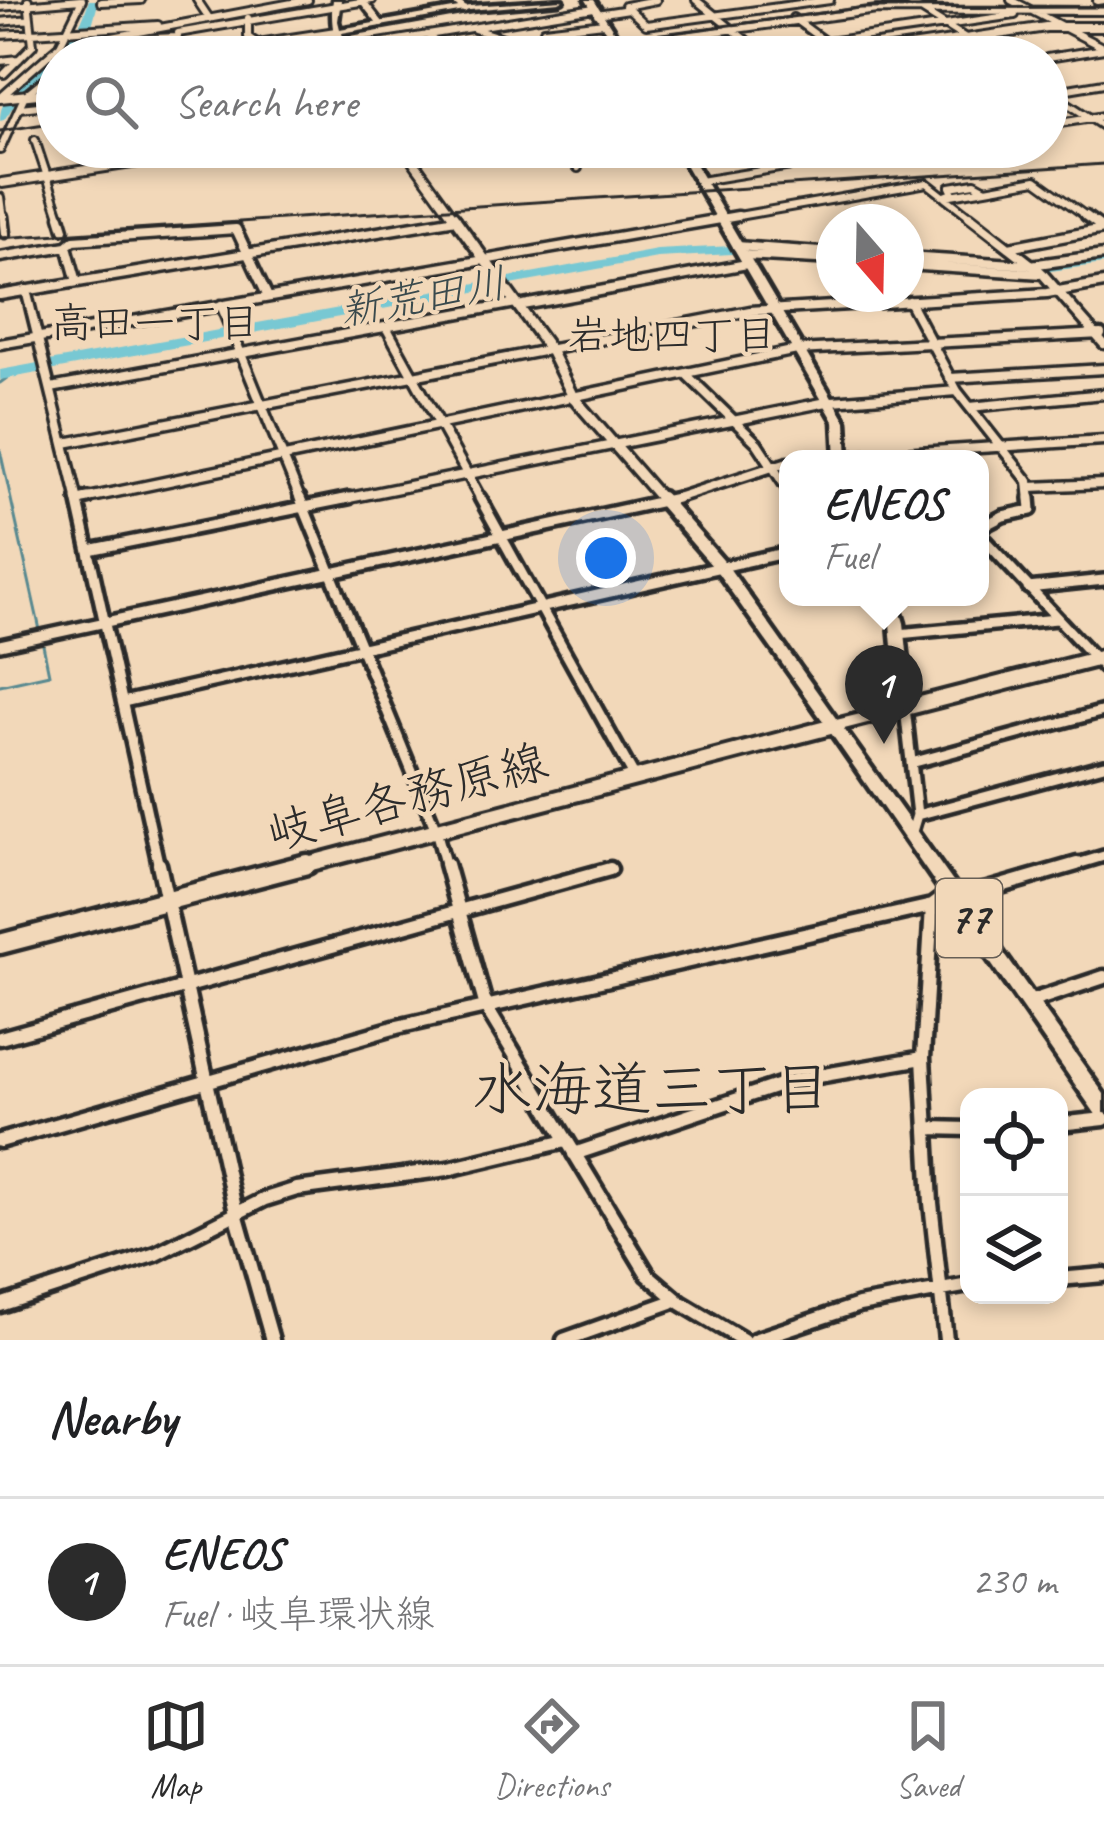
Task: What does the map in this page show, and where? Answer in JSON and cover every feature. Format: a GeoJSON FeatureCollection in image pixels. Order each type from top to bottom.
{"type":"FeatureCollection","features":[{"type":"Feature","properties":{"kind":"main road"},"geometry":{"type":"LineString","coordinates":[[310,36],[464,9],[559,0]]}},
{"type":"Feature","properties":{"kind":"main road"},"geometry":{"type":"LineString","coordinates":[[336,3],[337,36]]}},
{"type":"Feature","properties":{"kind":"main road"},"geometry":{"type":"LineString","coordinates":[[2,98],[36,97]]}},
{"type":"Feature","properties":{"kind":"main road"},"geometry":{"type":"LineString","coordinates":[[692,168],[842,428],[842,450]]}},
{"type":"Feature","properties":{"kind":"main road"},"geometry":{"type":"LineString","coordinates":[[891,606],[904,708]]}},
{"type":"Feature","properties":{"kind":"main road"},"geometry":{"type":"LineString","coordinates":[[834,726],[1101,661]]}},
{"type":"Feature","properties":{"kind":"main road","name":"岐阜各務原線"},"geometry":{"type":"LineString","coordinates":[[0,944],[834,726]]}},
{"type":"Feature","properties":{"kind":"main road","name":"77"},"geometry":{"type":"LineString","coordinates":[[834,726],[1104,1114]]}},
{"type":"Feature","properties":{"kind":"street"},"geometry":{"type":"LineString","coordinates":[[0,7],[81,0],[71,36]]}},
{"type":"Feature","properties":{"kind":"street"},"geometry":{"type":"LineString","coordinates":[[93,26],[100,17],[100,1],[141,0]]}},
{"type":"Feature","properties":{"kind":"street"},"geometry":{"type":"LineString","coordinates":[[197,0],[209,18]]}},
{"type":"Feature","properties":{"kind":"street"},"geometry":{"type":"LineString","coordinates":[[144,36],[306,0],[319,21]]}},
{"type":"Feature","properties":{"kind":"street"},"geometry":{"type":"LineString","coordinates":[[152,36],[372,0]]}},
{"type":"Feature","properties":{"kind":"street"},"geometry":{"type":"LineString","coordinates":[[453,0],[464,9]]}},
{"type":"Feature","properties":{"kind":"street"},"geometry":{"type":"LineString","coordinates":[[656,0],[622,4],[646,25],[830,0]]}},
{"type":"Feature","properties":{"kind":"street"},"geometry":{"type":"LineString","coordinates":[[696,0],[741,36]]}},
{"type":"Feature","properties":{"kind":"street"},"geometry":{"type":"LineString","coordinates":[[768,0],[818,36]]}},
{"type":"Feature","properties":{"kind":"street"},"geometry":{"type":"LineString","coordinates":[[908,2],[933,0]]}},
{"type":"Feature","properties":{"kind":"street"},"geometry":{"type":"LineString","coordinates":[[1011,0],[1104,49]]}},
{"type":"Feature","properties":{"kind":"street"},"geometry":{"type":"LineString","coordinates":[[362,1],[380,23]]}},
{"type":"Feature","properties":{"kind":"street"},"geometry":{"type":"LineString","coordinates":[[2,74],[33,45],[29,2]]}},
{"type":"Feature","properties":{"kind":"street"},"geometry":{"type":"LineString","coordinates":[[908,2],[962,36]]}},
{"type":"Feature","properties":{"kind":"street"},"geometry":{"type":"LineString","coordinates":[[868,36],[1101,3]]}},
{"type":"Feature","properties":{"kind":"street"},"geometry":{"type":"LineString","coordinates":[[665,36],[794,18],[919,8],[1030,11]]}},
{"type":"Feature","properties":{"kind":"street"},"geometry":{"type":"LineString","coordinates":[[422,36],[629,9]]}},
{"type":"Feature","properties":{"kind":"street"},"geometry":{"type":"LineString","coordinates":[[248,36],[249,11]]}},
{"type":"Feature","properties":{"kind":"street"},"geometry":{"type":"LineString","coordinates":[[544,30],[596,11]]}},
{"type":"Feature","properties":{"kind":"street"},"geometry":{"type":"LineString","coordinates":[[0,22],[30,19]]}},
{"type":"Feature","properties":{"kind":"street"},"geometry":{"type":"LineString","coordinates":[[0,35],[153,22],[177,32]]}},
{"type":"Feature","properties":{"kind":"street"},"geometry":{"type":"LineString","coordinates":[[988,36],[1057,26],[1104,26]]}},
{"type":"Feature","properties":{"kind":"street"},"geometry":{"type":"LineString","coordinates":[[469,27],[497,36]]}},
{"type":"Feature","properties":{"kind":"street"},"geometry":{"type":"LineString","coordinates":[[176,36],[177,32]]}},
{"type":"Feature","properties":{"kind":"street"},"geometry":{"type":"LineString","coordinates":[[1068,55],[1104,49]]}},
{"type":"Feature","properties":{"kind":"street"},"geometry":{"type":"LineString","coordinates":[[0,61],[19,59]]}},
{"type":"Feature","properties":{"kind":"street"},"geometry":{"type":"LineString","coordinates":[[2,98],[36,66]]}},
{"type":"Feature","properties":{"kind":"street"},"geometry":{"type":"LineString","coordinates":[[2,74],[23,75]]}},
{"type":"Feature","properties":{"kind":"street"},"geometry":{"type":"LineString","coordinates":[[1068,89],[1104,83]]}},
{"type":"Feature","properties":{"kind":"street"},"geometry":{"type":"LineString","coordinates":[[0,150],[21,101],[36,88]]}},
{"type":"Feature","properties":{"kind":"street"},"geometry":{"type":"LineString","coordinates":[[21,101],[36,102]]}},
{"type":"Feature","properties":{"kind":"street"},"geometry":{"type":"LineString","coordinates":[[1068,104],[1104,127]]}},
{"type":"Feature","properties":{"kind":"street"},"geometry":{"type":"LineString","coordinates":[[1068,122],[1104,116]]}},
{"type":"Feature","properties":{"kind":"street"},"geometry":{"type":"LineString","coordinates":[[44,168],[64,229]]}},
{"type":"Feature","properties":{"kind":"street"},"geometry":{"type":"LineString","coordinates":[[1,183],[89,168]]}},
{"type":"Feature","properties":{"kind":"street"},"geometry":{"type":"LineString","coordinates":[[418,168],[550,350],[573,397],[722,567],[834,726]]}},
{"type":"Feature","properties":{"kind":"street"},"geometry":{"type":"LineString","coordinates":[[700,181],[775,168]]}},
{"type":"Feature","properties":{"kind":"street"},"geometry":{"type":"LineString","coordinates":[[945,196],[1036,180],[1104,229]]}},
{"type":"Feature","properties":{"kind":"street"},"geometry":{"type":"LineString","coordinates":[[0,344],[927,182],[1042,273],[1104,344]]}},
{"type":"Feature","properties":{"kind":"street"},"geometry":{"type":"LineString","coordinates":[[0,196],[5,232]]}},
{"type":"Feature","properties":{"kind":"street"},"geometry":{"type":"LineString","coordinates":[[0,295],[456,219]]}},
{"type":"Feature","properties":{"kind":"street"},"geometry":{"type":"LineString","coordinates":[[0,257],[67,247],[74,240],[236,229],[268,297]]}},
{"type":"Feature","properties":{"kind":"street"},"geometry":{"type":"LineString","coordinates":[[1009,247],[1104,229]]}},
{"type":"Feature","properties":{"kind":"street"},"geometry":{"type":"LineString","coordinates":[[67,247],[77,282]]}},
{"type":"Feature","properties":{"kind":"street"},"geometry":{"type":"LineString","coordinates":[[51,388],[517,305],[742,255],[816,256]]}},
{"type":"Feature","properties":{"kind":"street"},"geometry":{"type":"LineString","coordinates":[[924,262],[1032,265],[1104,255]]}},
{"type":"Feature","properties":{"kind":"street"},"geometry":{"type":"LineString","coordinates":[[924,263],[1042,273]]}},
{"type":"Feature","properties":{"kind":"street"},"geometry":{"type":"LineString","coordinates":[[924,300],[1060,291],[1104,283]]}},
{"type":"Feature","properties":{"kind":"street"},"geometry":{"type":"LineString","coordinates":[[26,290],[78,500],[236,1213],[272,1340]]}},
{"type":"Feature","properties":{"kind":"street"},"geometry":{"type":"LineString","coordinates":[[220,305],[307,506],[436,830],[486,1006],[648,1276],[671,1302],[700,1312],[743,1340]]}},
{"type":"Feature","properties":{"kind":"street"},"geometry":{"type":"LineString","coordinates":[[64,443],[772,308],[816,306]]}},
{"type":"Feature","properties":{"kind":"street"},"geometry":{"type":"LineString","coordinates":[[915,312],[957,391],[1030,488],[1031,510],[1003,516],[989,526]]}},
{"type":"Feature","properties":{"kind":"street"},"geometry":{"type":"LineString","coordinates":[[386,327],[635,778]]}},
{"type":"Feature","properties":{"kind":"street"},"geometry":{"type":"LineString","coordinates":[[78,500],[797,350],[1100,334]]}},
{"type":"Feature","properties":{"kind":"street"},"geometry":{"type":"LineString","coordinates":[[950,378],[1104,369]]}},
{"type":"Feature","properties":{"kind":"street"},"geometry":{"type":"LineString","coordinates":[[686,374],[761,447],[779,478]]}},
{"type":"Feature","properties":{"kind":"street"},"geometry":{"type":"LineString","coordinates":[[89,550],[826,403],[957,391]]}},
{"type":"Feature","properties":{"kind":"street"},"geometry":{"type":"LineString","coordinates":[[970,407],[1104,394]]}},
{"type":"Feature","properties":{"kind":"street"},"geometry":{"type":"LineString","coordinates":[[983,450],[1104,440]]}},
{"type":"Feature","properties":{"kind":"street"},"geometry":{"type":"LineString","coordinates":[[0,645],[665,502],[779,464]]}},
{"type":"Feature","properties":{"kind":"street"},"geometry":{"type":"LineString","coordinates":[[1030,488],[1104,484]]}},
{"type":"Feature","properties":{"kind":"street"},"geometry":{"type":"LineString","coordinates":[[989,542],[1101,661]]}},
{"type":"Feature","properties":{"kind":"street"},"geometry":{"type":"LineString","coordinates":[[123,702],[779,554]]}},
{"type":"Feature","properties":{"kind":"street"},"geometry":{"type":"LineString","coordinates":[[1028,588],[1104,580]]}},
{"type":"Feature","properties":{"kind":"street"},"geometry":{"type":"LineString","coordinates":[[898,634],[1057,619]]}},
{"type":"Feature","properties":{"kind":"street"},"geometry":{"type":"LineString","coordinates":[[904,708],[917,815],[910,835]]}},
{"type":"Feature","properties":{"kind":"street"},"geometry":{"type":"LineString","coordinates":[[911,763],[1104,712]]}},
{"type":"Feature","properties":{"kind":"street"},"geometry":{"type":"LineString","coordinates":[[917,815],[1104,765]]}},
{"type":"Feature","properties":{"kind":"street"},"geometry":{"type":"LineString","coordinates":[[0,1141],[486,1006],[932,906],[1104,856]]}},
{"type":"Feature","properties":{"kind":"street"},"geometry":{"type":"LineString","coordinates":[[0,1037],[610,869]]}},
{"type":"Feature","properties":{"kind":"street"},"geometry":{"type":"LineString","coordinates":[[932,906],[923,1058],[946,1340]]}},
{"type":"Feature","properties":{"kind":"street"},"geometry":{"type":"LineString","coordinates":[[1027,1002],[1104,977]]}},
{"type":"Feature","properties":{"kind":"street"},"geometry":{"type":"LineString","coordinates":[[0,1305],[156,1254],[236,1213],[297,1189],[570,1148],[795,1080],[923,1058]]}},
{"type":"Feature","properties":{"kind":"street"},"geometry":{"type":"LineString","coordinates":[[1068,1122],[1104,1114]]}},
{"type":"Feature","properties":{"kind":"street"},"geometry":{"type":"LineString","coordinates":[[930,1128],[960,1129]]}},
{"type":"Feature","properties":{"kind":"street"},"geometry":{"type":"LineString","coordinates":[[1068,1278],[1104,1276]]}},
{"type":"Feature","properties":{"kind":"street"},"geometry":{"type":"LineString","coordinates":[[754,1340],[939,1287],[960,1286]]}},
{"type":"Feature","properties":{"kind":"street"},"geometry":{"type":"LineString","coordinates":[[564,1340],[671,1302]]}},
{"type":"Feature","properties":{"kind":"waterway"},"geometry":{"type":"LineString","coordinates":[[76,36],[86,25],[94,0]]}},
{"type":"Feature","properties":{"kind":"waterway"},"geometry":{"type":"LineString","coordinates":[[0,117],[20,87],[36,74]]}},
{"type":"Feature","properties":{"kind":"waterway"},"geometry":{"type":"LineString","coordinates":[[52,178],[62,208]]}},
{"type":"Feature","properties":{"kind":"waterway"},"geometry":{"type":"LineString","coordinates":[[63,213],[68,226]]}},
{"type":"Feature","properties":{"kind":"waterway","name":"新荒田川"},"geometry":{"type":"LineString","coordinates":[[0,375],[657,254],[732,250],[810,255]]}},
{"type":"Feature","properties":{"kind":"waterway","name":"新荒田川"},"geometry":{"type":"LineString","coordinates":[[1020,270],[1104,260]]}},
{"type":"Feature","properties":{"kind":"waterway","name":"新荒田川"},"geometry":{"type":"LineString","coordinates":[[0,383],[15,372]]}},
{"type":"Feature","properties":{"kind":"waterway","name":"新荒田川"},"geometry":{"type":"LineString","coordinates":[[0,450],[40,630]]}},
{"type":"Feature","properties":{"kind":"waterway","name":"新荒田川"},"geometry":{"type":"LineString","coordinates":[[0,685],[49,674],[42,640]]}},
{"type":"Feature","properties":{"kind":"railway"},"geometry":{"type":"LineString","coordinates":[[647,36],[859,8],[1104,7]]}},
{"type":"Feature","properties":{"kind":"railway"},"geometry":{"type":"LineString","coordinates":[[0,131],[36,125]]}},
{"type":"Feature","properties":{"kind":"railway"},"geometry":{"type":"LineString","coordinates":[[1068,166],[1104,164]]}},
{"type":"Feature","properties":{"kind":"railway"},"geometry":{"type":"LineString","coordinates":[[0,238],[1044,168]]}},
{"type":"Feature","properties":{"kind":"place","name":"ENEOS"},"geometry":{"type":"Point","coordinates":[884,744]}},
{"type":"Feature","properties":{"kind":"district","name":"高田一丁目"},"geometry":{"type":"Point","coordinates":[155,323]}},
{"type":"Feature","properties":{"kind":"district","name":"岩地四丁目"},"geometry":{"type":"Point","coordinates":[672,335]}},
{"type":"Feature","properties":{"kind":"district","name":"水海道三丁目"},"geometry":{"type":"Point","coordinates":[652,1089]}}]}
